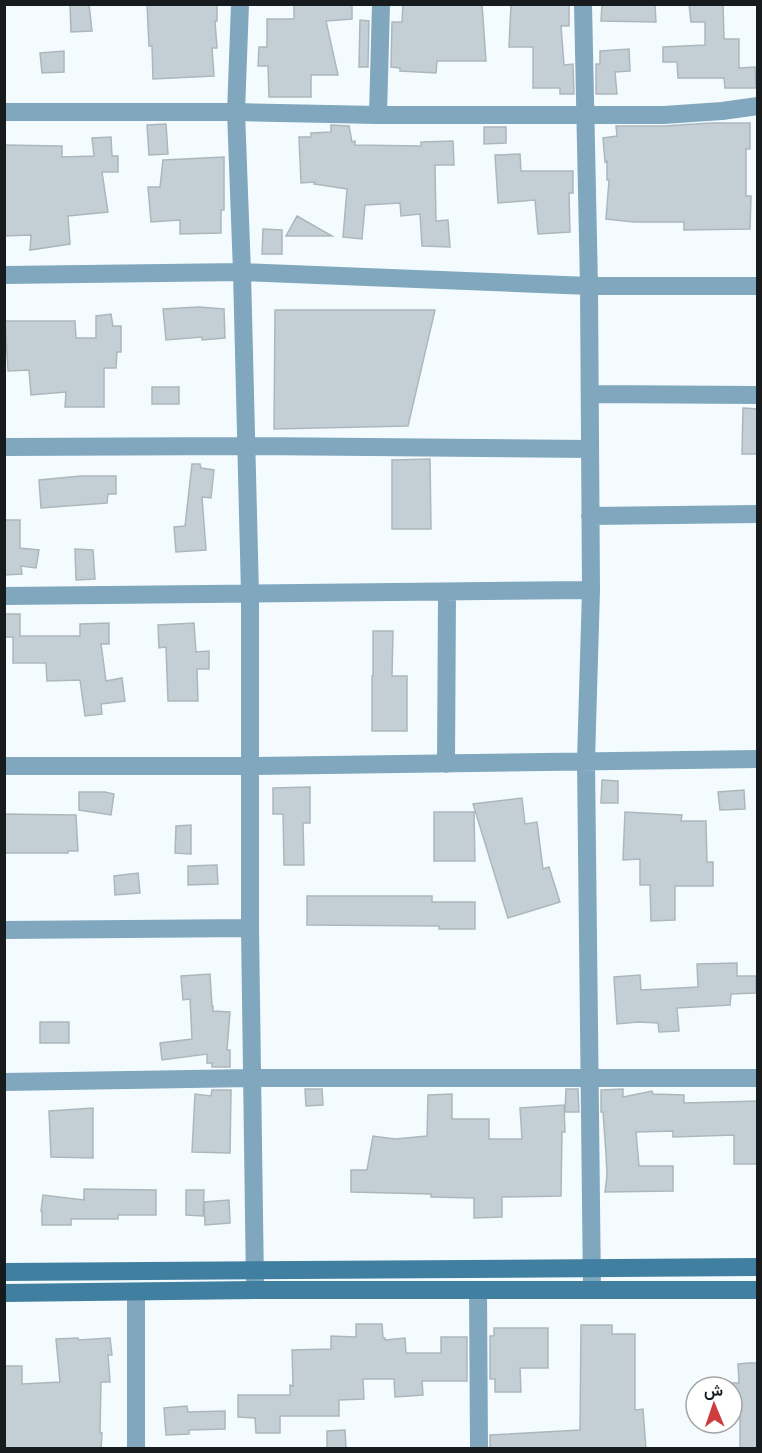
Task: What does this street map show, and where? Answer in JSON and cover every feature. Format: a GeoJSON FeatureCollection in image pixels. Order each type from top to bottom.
{"type":"FeatureCollection","features":[{"type":"Feature","properties":{"kind":"main road"},"geometry":{"type":"LineString","coordinates":[[4,1272],[758,1267]]}},
{"type":"Feature","properties":{"kind":"main road"},"geometry":{"type":"LineString","coordinates":[[4,1293],[255,1290],[758,1290]]}},
{"type":"Feature","properties":{"kind":"street"},"geometry":{"type":"LineString","coordinates":[[240,4],[236,112],[250,594],[250,928],[255,1290]]}},
{"type":"Feature","properties":{"kind":"street"},"geometry":{"type":"LineString","coordinates":[[378,115],[381,4]]}},
{"type":"Feature","properties":{"kind":"street"},"geometry":{"type":"LineString","coordinates":[[583,4],[590,393],[591,590],[586,762],[592,1290]]}},
{"type":"Feature","properties":{"kind":"street"},"geometry":{"type":"LineString","coordinates":[[4,112],[664,115],[758,106]]}},
{"type":"Feature","properties":{"kind":"street"},"geometry":{"type":"LineString","coordinates":[[4,275],[242,272],[589,286],[758,286]]}},
{"type":"Feature","properties":{"kind":"street"},"geometry":{"type":"LineString","coordinates":[[590,393],[758,395]]}},
{"type":"Feature","properties":{"kind":"street"},"geometry":{"type":"LineString","coordinates":[[4,447],[246,446],[590,449]]}},
{"type":"Feature","properties":{"kind":"street"},"geometry":{"type":"LineString","coordinates":[[590,516],[758,514]]}},
{"type":"Feature","properties":{"kind":"street"},"geometry":{"type":"LineString","coordinates":[[4,596],[591,590]]}},
{"type":"Feature","properties":{"kind":"street"},"geometry":{"type":"LineString","coordinates":[[446,764],[447,592]]}},
{"type":"Feature","properties":{"kind":"street"},"geometry":{"type":"LineString","coordinates":[[4,766],[249,766],[758,759]]}},
{"type":"Feature","properties":{"kind":"street"},"geometry":{"type":"LineString","coordinates":[[4,930],[250,928]]}},
{"type":"Feature","properties":{"kind":"street"},"geometry":{"type":"LineString","coordinates":[[4,1082],[252,1078],[758,1078]]}},
{"type":"Feature","properties":{"kind":"street"},"geometry":{"type":"LineString","coordinates":[[478,1290],[478,1449]]}},
{"type":"Feature","properties":{"kind":"street"},"geometry":{"type":"LineString","coordinates":[[136,1292],[136,1449]]}},
{"type":"Feature","properties":{"kind":"building"},"geometry":{"type":"Polygon","coordinates":[[[70,4],[89,4],[92,31],[71,32],[70,4]]]}},
{"type":"Feature","properties":{"kind":"building"},"geometry":{"type":"Polygon","coordinates":[[[147,4],[217,4],[217,21],[215,21],[217,48],[212,48],[214,76],[153,79],[147,4]]]}},
{"type":"Feature","properties":{"kind":"building"},"geometry":{"type":"Polygon","coordinates":[[[294,4],[352,4],[352,19],[326,21],[338,75],[311,75],[311,97],[269,97],[268,66],[258,66],[259,47],[267,47],[267,19],[294,19],[294,4]]]}},
{"type":"Feature","properties":{"kind":"building"},"geometry":{"type":"Polygon","coordinates":[[[403,4],[482,4],[486,61],[437,61],[436,73],[400,71],[400,68],[391,67],[392,22],[402,22],[403,4]]]}},
{"type":"Feature","properties":{"kind":"building"},"geometry":{"type":"Polygon","coordinates":[[[511,4],[569,4],[569,26],[561,26],[564,65],[573,64],[574,94],[560,94],[560,88],[533,88],[533,47],[509,47],[511,4]]]}},
{"type":"Feature","properties":{"kind":"building"},"geometry":{"type":"Polygon","coordinates":[[[602,4],[655,4],[656,22],[601,21],[602,4]]]}},
{"type":"Feature","properties":{"kind":"building"},"geometry":{"type":"Polygon","coordinates":[[[689,4],[723,4],[724,39],[739,39],[739,68],[755,67],[756,88],[725,88],[724,78],[678,78],[677,62],[663,62],[663,47],[705,45],[705,22],[691,22],[689,4]]]}},
{"type":"Feature","properties":{"kind":"building"},"geometry":{"type":"Polygon","coordinates":[[[360,20],[369,21],[368,67],[359,67],[360,20]]]}},
{"type":"Feature","properties":{"kind":"building"},"geometry":{"type":"Polygon","coordinates":[[[629,49],[630,71],[615,72],[617,94],[596,94],[596,64],[600,64],[600,51],[629,49]]]}},
{"type":"Feature","properties":{"kind":"building"},"geometry":{"type":"Polygon","coordinates":[[[64,51],[64,72],[42,73],[40,53],[64,51]]]}},
{"type":"Feature","properties":{"kind":"building"},"geometry":{"type":"Polygon","coordinates":[[[750,123],[750,149],[746,149],[746,196],[751,196],[750,229],[684,230],[684,222],[634,222],[606,219],[609,180],[607,180],[607,161],[605,162],[603,138],[617,136],[616,126],[750,123]]]}},
{"type":"Feature","properties":{"kind":"building"},"geometry":{"type":"Polygon","coordinates":[[[166,124],[168,154],[149,155],[147,125],[166,124]]]}},
{"type":"Feature","properties":{"kind":"building"},"geometry":{"type":"Polygon","coordinates":[[[331,125],[349,126],[352,142],[355,141],[355,145],[421,146],[421,142],[453,141],[454,165],[435,165],[436,221],[448,220],[450,247],[422,246],[420,214],[401,216],[400,203],[365,205],[362,239],[343,237],[347,189],[314,184],[315,182],[301,183],[299,137],[311,137],[311,133],[331,132],[331,125]]]}},
{"type":"Feature","properties":{"kind":"building"},"geometry":{"type":"Polygon","coordinates":[[[484,127],[506,127],[506,143],[484,144],[484,127]]]}},
{"type":"Feature","properties":{"kind":"building"},"geometry":{"type":"Polygon","coordinates":[[[111,137],[112,156],[118,156],[118,172],[102,172],[108,212],[68,216],[70,244],[30,250],[31,235],[4,236],[4,145],[62,146],[62,157],[94,156],[92,138],[111,137]]]}},
{"type":"Feature","properties":{"kind":"building"},"geometry":{"type":"Polygon","coordinates":[[[520,154],[521,171],[573,171],[573,193],[569,193],[570,232],[538,234],[535,200],[498,203],[495,155],[520,154]]]}},
{"type":"Feature","properties":{"kind":"building"},"geometry":{"type":"Polygon","coordinates":[[[224,157],[224,210],[221,210],[221,233],[180,234],[180,220],[151,222],[148,187],[160,187],[163,160],[224,157]]]}},
{"type":"Feature","properties":{"kind":"building"},"geometry":{"type":"Polygon","coordinates":[[[297,216],[332,236],[286,236],[297,216]]]}},
{"type":"Feature","properties":{"kind":"building"},"geometry":{"type":"Polygon","coordinates":[[[263,229],[282,230],[282,254],[262,254],[263,229]]]}},
{"type":"Feature","properties":{"kind":"building"},"geometry":{"type":"Polygon","coordinates":[[[199,307],[224,309],[225,338],[166,340],[163,309],[199,307]]]}},
{"type":"Feature","properties":{"kind":"building"},"geometry":{"type":"Polygon","coordinates":[[[275,310],[435,310],[408,426],[274,429],[275,310]]]}},
{"type":"Feature","properties":{"kind":"building"},"geometry":{"type":"Polygon","coordinates":[[[111,314],[113,326],[121,326],[121,352],[117,352],[116,368],[104,368],[104,407],[65,407],[66,392],[31,395],[29,370],[8,371],[5,321],[75,321],[76,338],[96,338],[96,316],[111,314]]]}},
{"type":"Feature","properties":{"kind":"building"},"geometry":{"type":"Polygon","coordinates":[[[152,387],[179,387],[179,404],[152,404],[152,387]]]}},
{"type":"Feature","properties":{"kind":"building"},"geometry":{"type":"Polygon","coordinates":[[[743,408],[758,409],[758,454],[742,454],[743,408]]]}},
{"type":"Feature","properties":{"kind":"building"},"geometry":{"type":"Polygon","coordinates":[[[430,459],[431,529],[392,529],[392,460],[430,459]]]}},
{"type":"Feature","properties":{"kind":"building"},"geometry":{"type":"Polygon","coordinates":[[[192,464],[200,464],[201,468],[214,470],[211,498],[202,497],[206,550],[176,552],[174,527],[185,526],[192,464]]]}},
{"type":"Feature","properties":{"kind":"building"},"geometry":{"type":"Polygon","coordinates":[[[81,476],[116,476],[116,494],[108,494],[107,503],[41,508],[39,480],[81,476]]]}},
{"type":"Feature","properties":{"kind":"building"},"geometry":{"type":"Polygon","coordinates":[[[4,520],[20,520],[20,548],[39,550],[36,568],[21,566],[22,574],[4,575],[4,520]]]}},
{"type":"Feature","properties":{"kind":"building"},"geometry":{"type":"Polygon","coordinates":[[[75,549],[93,550],[95,579],[76,580],[75,549]]]}},
{"type":"Feature","properties":{"kind":"building"},"geometry":{"type":"Polygon","coordinates":[[[4,614],[20,614],[20,636],[80,636],[80,624],[109,623],[109,644],[101,644],[106,681],[122,678],[125,701],[101,704],[102,714],[85,716],[80,680],[47,681],[46,663],[13,663],[13,637],[4,637],[4,614]]]}},
{"type":"Feature","properties":{"kind":"building"},"geometry":{"type":"Polygon","coordinates":[[[194,623],[196,652],[209,651],[209,669],[197,669],[198,701],[168,701],[166,647],[159,648],[158,625],[194,623]]]}},
{"type":"Feature","properties":{"kind":"building"},"geometry":{"type":"Polygon","coordinates":[[[373,631],[393,631],[392,676],[407,676],[407,731],[372,731],[373,631]]]}},
{"type":"Feature","properties":{"kind":"building"},"geometry":{"type":"Polygon","coordinates":[[[602,780],[618,781],[618,803],[601,803],[602,780]]]}},
{"type":"Feature","properties":{"kind":"building"},"geometry":{"type":"Polygon","coordinates":[[[310,787],[310,823],[303,823],[304,865],[284,865],[283,814],[273,814],[273,788],[310,787]]]}},
{"type":"Feature","properties":{"kind":"building"},"geometry":{"type":"Polygon","coordinates":[[[744,790],[745,809],[720,810],[718,792],[744,790]]]}},
{"type":"Feature","properties":{"kind":"building"},"geometry":{"type":"Polygon","coordinates":[[[79,792],[114,794],[111,815],[79,810],[79,792]]]}},
{"type":"Feature","properties":{"kind":"building"},"geometry":{"type":"Polygon","coordinates":[[[522,798],[525,824],[537,822],[543,869],[549,867],[560,902],[508,918],[473,804],[522,798]]]}},
{"type":"Feature","properties":{"kind":"building"},"geometry":{"type":"Polygon","coordinates":[[[434,812],[474,812],[475,861],[434,861],[434,812]]]}},
{"type":"Feature","properties":{"kind":"building"},"geometry":{"type":"Polygon","coordinates":[[[625,812],[682,815],[681,821],[706,821],[707,862],[713,862],[713,886],[675,886],[675,920],[651,921],[650,885],[640,885],[640,859],[623,860],[625,812]]]}},
{"type":"Feature","properties":{"kind":"building"},"geometry":{"type":"Polygon","coordinates":[[[4,814],[76,815],[78,851],[4,853],[4,814]]]}},
{"type":"Feature","properties":{"kind":"building"},"geometry":{"type":"Polygon","coordinates":[[[191,825],[191,854],[175,853],[176,826],[191,825]]]}},
{"type":"Feature","properties":{"kind":"building"},"geometry":{"type":"Polygon","coordinates":[[[217,865],[218,884],[188,885],[188,866],[217,865]]]}},
{"type":"Feature","properties":{"kind":"building"},"geometry":{"type":"Polygon","coordinates":[[[138,873],[140,893],[115,895],[114,876],[138,873]]]}},
{"type":"Feature","properties":{"kind":"building"},"geometry":{"type":"Polygon","coordinates":[[[307,896],[432,896],[432,902],[475,902],[475,929],[439,929],[439,926],[307,925],[307,896]]]}},
{"type":"Feature","properties":{"kind":"building"},"geometry":{"type":"Polygon","coordinates":[[[737,963],[737,976],[756,976],[756,993],[731,994],[730,1005],[677,1008],[679,1031],[659,1032],[658,1023],[617,1024],[614,977],[640,975],[641,990],[698,987],[697,964],[737,963]]]}},
{"type":"Feature","properties":{"kind":"building"},"geometry":{"type":"Polygon","coordinates":[[[210,974],[213,1011],[230,1012],[227,1050],[230,1050],[230,1067],[212,1067],[212,1063],[207,1063],[207,1054],[162,1060],[160,1043],[192,1039],[190,999],[183,1000],[181,976],[210,974]]]}},
{"type":"Feature","properties":{"kind":"building"},"geometry":{"type":"Polygon","coordinates":[[[40,1022],[69,1022],[69,1043],[40,1043],[40,1022]]]}},
{"type":"Feature","properties":{"kind":"building"},"geometry":{"type":"Polygon","coordinates":[[[305,1089],[322,1089],[323,1105],[306,1106],[305,1089]]]}},
{"type":"Feature","properties":{"kind":"building"},"geometry":{"type":"Polygon","coordinates":[[[566,1089],[578,1089],[579,1112],[565,1112],[566,1089]]]}},
{"type":"Feature","properties":{"kind":"building"},"geometry":{"type":"Polygon","coordinates":[[[623,1089],[623,1097],[652,1091],[653,1094],[684,1095],[684,1103],[758,1101],[758,1164],[734,1164],[734,1135],[673,1137],[673,1131],[636,1132],[639,1166],[673,1166],[673,1191],[605,1192],[607,1175],[601,1090],[623,1089]]]}},
{"type":"Feature","properties":{"kind":"building"},"geometry":{"type":"Polygon","coordinates":[[[212,1090],[231,1090],[230,1153],[192,1152],[195,1094],[211,1096],[212,1090]]]}},
{"type":"Feature","properties":{"kind":"building"},"geometry":{"type":"Polygon","coordinates":[[[452,1094],[452,1119],[489,1119],[489,1139],[522,1139],[520,1108],[564,1105],[565,1132],[562,1132],[561,1196],[502,1197],[502,1217],[474,1218],[474,1198],[431,1197],[431,1194],[351,1192],[351,1170],[367,1170],[373,1136],[395,1139],[427,1136],[428,1095],[452,1094]]]}},
{"type":"Feature","properties":{"kind":"building"},"geometry":{"type":"Polygon","coordinates":[[[93,1108],[93,1158],[51,1157],[49,1111],[93,1108]]]}},
{"type":"Feature","properties":{"kind":"building"},"geometry":{"type":"Polygon","coordinates":[[[84,1189],[156,1190],[156,1215],[118,1215],[118,1219],[71,1219],[71,1225],[42,1225],[43,1195],[84,1200],[84,1189]]]}},
{"type":"Feature","properties":{"kind":"building"},"geometry":{"type":"Polygon","coordinates":[[[186,1190],[204,1190],[203,1216],[186,1215],[186,1190]]]}},
{"type":"Feature","properties":{"kind":"building"},"geometry":{"type":"Polygon","coordinates":[[[229,1200],[230,1223],[205,1225],[204,1202],[229,1200]]]}},
{"type":"Feature","properties":{"kind":"building"},"geometry":{"type":"Polygon","coordinates":[[[356,1324],[382,1324],[385,1340],[405,1338],[406,1353],[441,1353],[441,1337],[467,1337],[467,1381],[422,1381],[423,1395],[395,1397],[394,1379],[363,1379],[364,1399],[339,1400],[339,1416],[280,1416],[280,1433],[256,1433],[255,1418],[238,1417],[238,1395],[290,1395],[290,1385],[293,1386],[292,1350],[331,1349],[331,1336],[356,1337],[356,1324]]]}},
{"type":"Feature","properties":{"kind":"building"},"geometry":{"type":"Polygon","coordinates":[[[581,1325],[612,1325],[612,1334],[635,1334],[635,1410],[643,1409],[646,1449],[490,1449],[490,1435],[580,1430],[581,1325]]]}},
{"type":"Feature","properties":{"kind":"building"},"geometry":{"type":"Polygon","coordinates":[[[494,1328],[548,1328],[548,1368],[520,1368],[521,1392],[495,1392],[495,1379],[490,1379],[490,1336],[494,1336],[494,1328]]]}},
{"type":"Feature","properties":{"kind":"building"},"geometry":{"type":"Polygon","coordinates":[[[78,1338],[79,1340],[110,1338],[112,1355],[108,1355],[110,1382],[101,1382],[101,1449],[4,1449],[4,1366],[22,1366],[22,1384],[60,1382],[56,1339],[78,1338]]]}},
{"type":"Feature","properties":{"kind":"building"},"geometry":{"type":"Polygon","coordinates":[[[758,1363],[758,1449],[740,1449],[740,1435],[744,1435],[744,1375],[739,1375],[738,1364],[758,1363]]]}},
{"type":"Feature","properties":{"kind":"building"},"geometry":{"type":"Polygon","coordinates":[[[187,1406],[188,1412],[225,1411],[225,1429],[189,1430],[189,1434],[166,1435],[164,1408],[187,1406]]]}},
{"type":"Feature","properties":{"kind":"building"},"geometry":{"type":"Polygon","coordinates":[[[345,1430],[346,1449],[327,1449],[327,1431],[345,1430]]]}}]}
